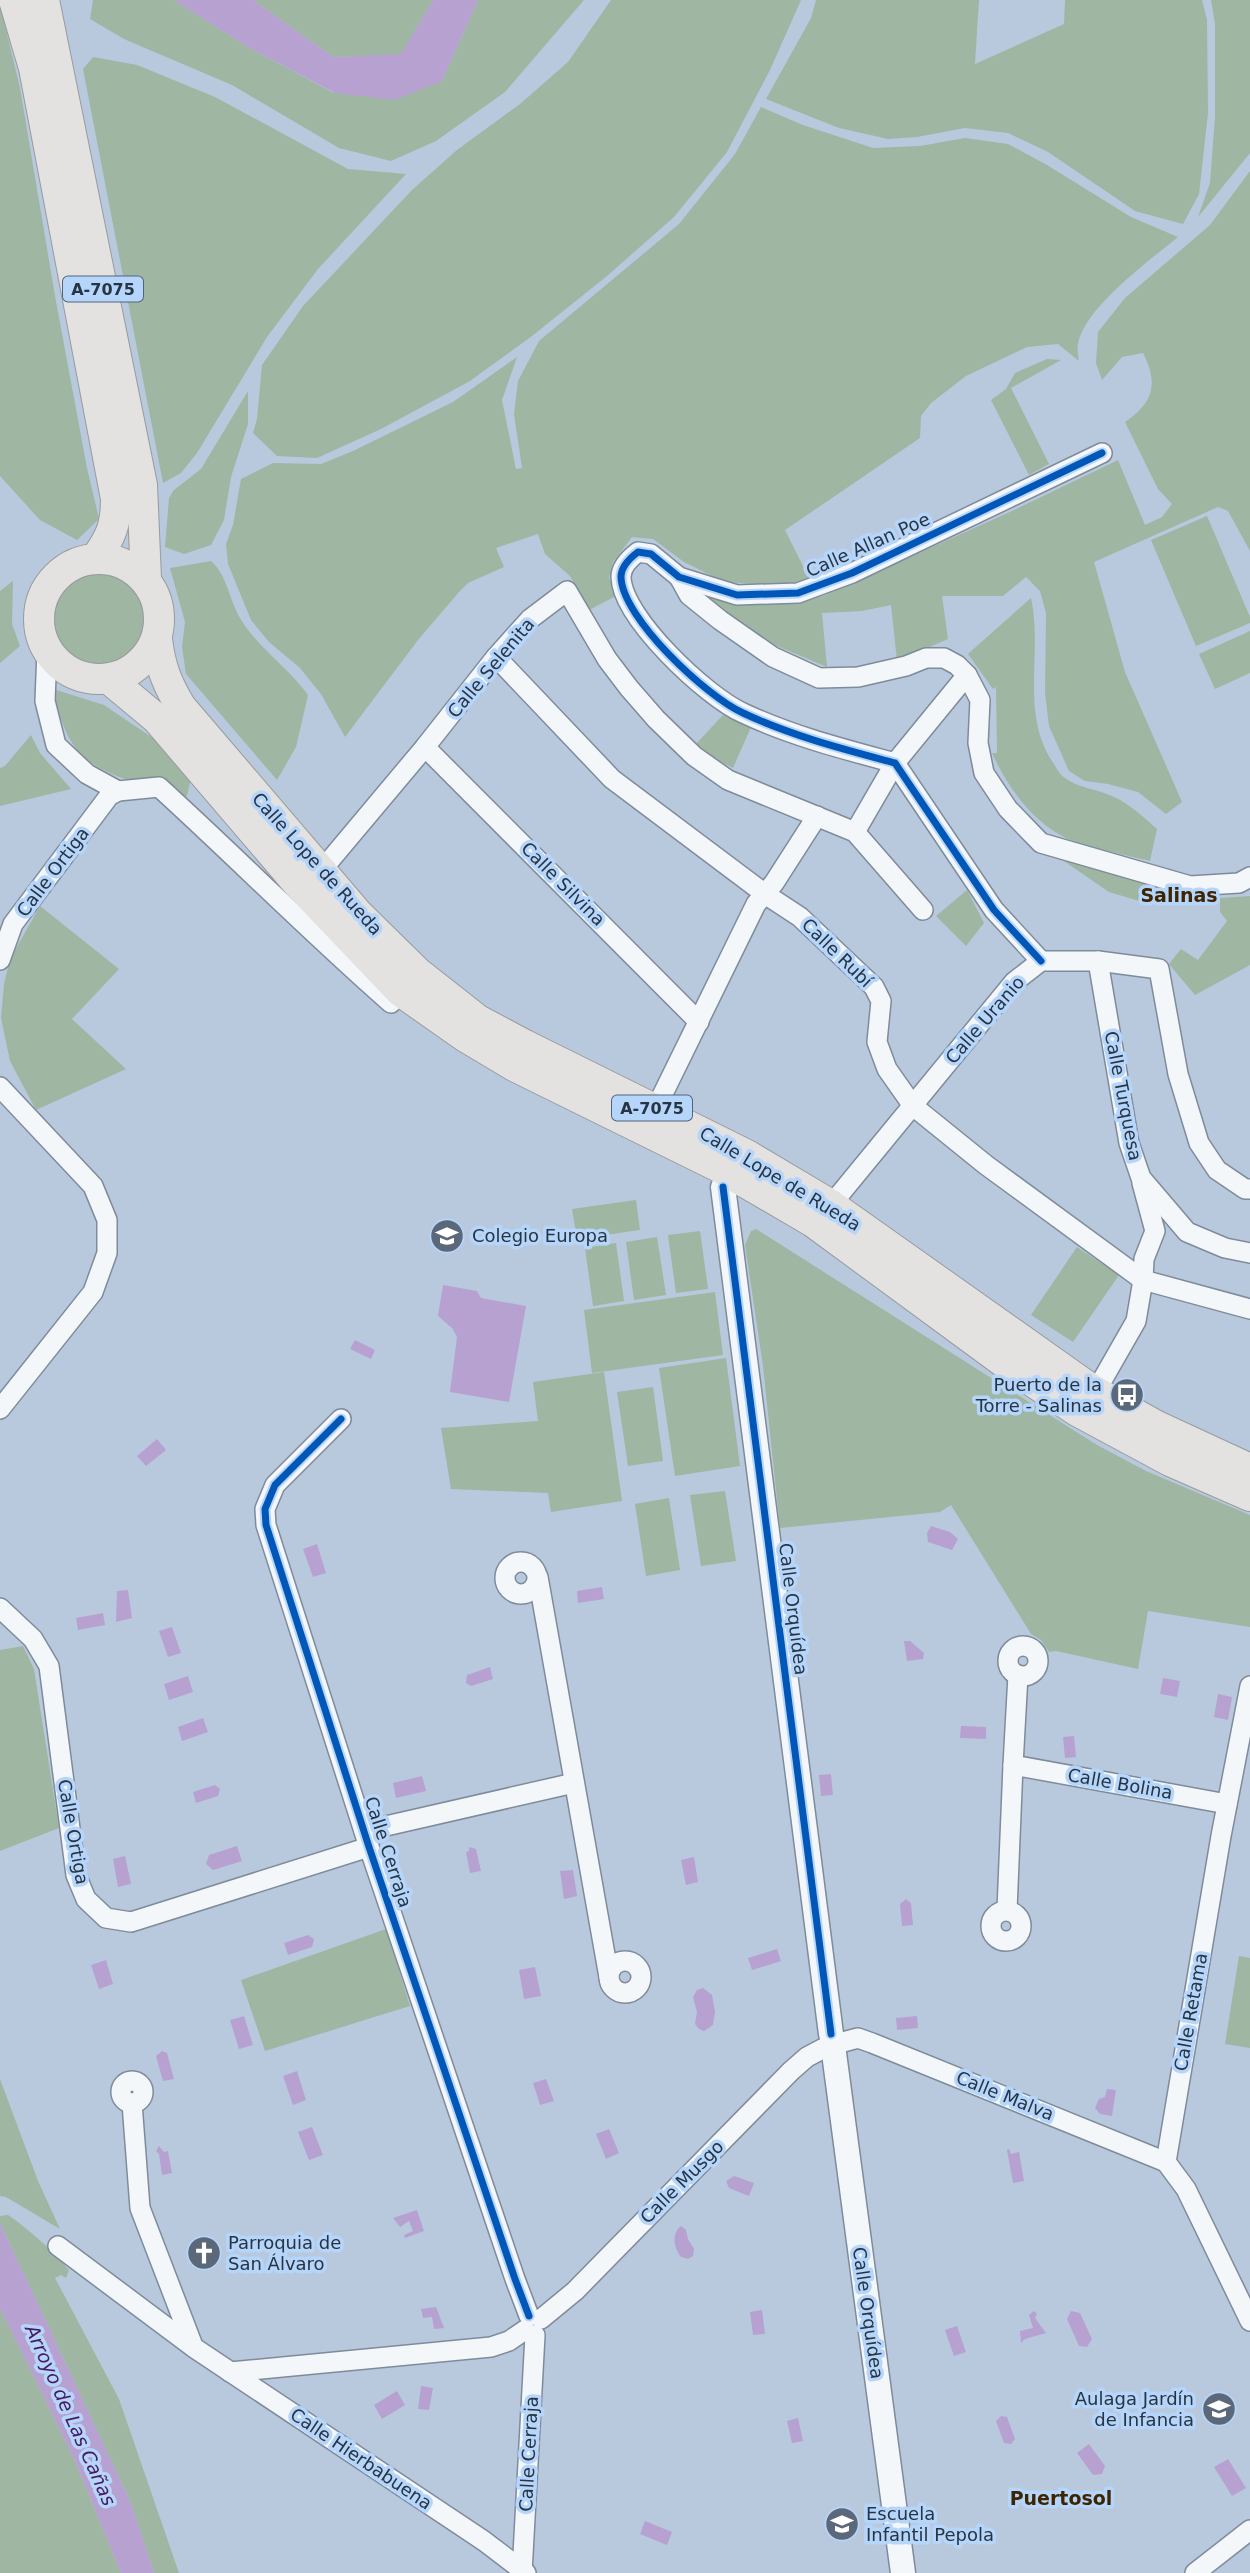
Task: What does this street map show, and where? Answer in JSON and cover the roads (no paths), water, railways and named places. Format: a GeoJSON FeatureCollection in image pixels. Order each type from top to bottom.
{"type":"FeatureCollection","features":[{"type":"Feature","properties":{"kind":"main road","name":"A-7075"},"geometry":{"type":"LineString","coordinates":[[14,0],[34,68],[116,499],[116,522],[96,558]]}},
{"type":"Feature","properties":{"kind":"main road","name":"A-7075"},"geometry":{"type":"LineString","coordinates":[[44,0],[142,485],[146,579],[159,608],[157,639]]}},
{"type":"Feature","properties":{"kind":"main road"},"geometry":{"type":"LineString","coordinates":[[146,579],[123,563],[96,558],[78,562],[62,571],[46,589],[39,612],[41,635],[47,651],[59,665],[74,674],[91,679],[109,679],[138,666],[157,639]]}},
{"type":"Feature","properties":{"kind":"main road","name":"Calle Lope de Rueda"},"geometry":{"type":"LineString","coordinates":[[157,639],[159,664],[166,683],[181,707],[358,914],[417,972],[478,1020],[747,1155],[831,1205],[1096,1391],[1155,1425],[1250,1469]]}},
{"type":"Feature","properties":{"kind":"main road","name":"Calle Lope de Rueda"},"geometry":{"type":"LineString","coordinates":[[109,679],[157,719],[298,884],[400,991],[464,1036],[516,1067],[720,1177]]}},
{"type":"Feature","properties":{"kind":"main road","name":"Calle Lope de Rueda"},"geometry":{"type":"LineString","coordinates":[[391,1003],[452,1049],[503,1081],[720,1177],[813,1222],[1009,1366],[1077,1411],[1170,1461],[1250,1496]]}},
{"type":"Feature","properties":{"kind":"main road"},"geometry":{"type":"LineString","coordinates":[[698,1130],[720,1177]]}},
{"type":"Feature","properties":{"kind":"street","name":"Calle Allan Poe"},"geometry":{"type":"LineString","coordinates":[[895,763],[805,739],[739,712],[696,680],[654,640],[634,613],[624,593],[621,575],[628,559],[638,552],[650,554],[679,577],[737,595],[798,593],[852,573],[1102,453]]}},
{"type":"Feature","properties":{"kind":"street"},"geometry":{"type":"LineString","coordinates":[[679,577],[689,595],[720,620],[773,657],[819,678],[858,677],[906,666],[926,658],[944,658],[957,665],[967,675],[980,700],[978,743],[984,773],[1008,809],[1041,843],[1190,886],[1240,883],[1250,877]]}},
{"type":"Feature","properties":{"kind":"street","name":"Calle Selenita"},"geometry":{"type":"LineString","coordinates":[[321,871],[530,618],[567,591],[607,659],[629,688],[694,756],[728,780],[855,832],[923,910]]}},
{"type":"Feature","properties":{"kind":"street"},"geometry":{"type":"LineString","coordinates":[[47,651],[45,701],[55,746],[87,775],[118,791]]}},
{"type":"Feature","properties":{"kind":"street","name":"Calle Rubí"},"geometry":{"type":"LineString","coordinates":[[496,657],[612,779],[765,894],[800,917],[874,987],[881,1000],[877,1042],[887,1069],[913,1106],[986,1165],[1143,1280],[1250,1309]]}},
{"type":"Feature","properties":{"kind":"street"},"geometry":{"type":"LineString","coordinates":[[855,832],[895,763],[967,675]]}},
{"type":"Feature","properties":{"kind":"street","name":"Calle Silvina"},"geometry":{"type":"LineString","coordinates":[[425,747],[699,1022]]}},
{"type":"Feature","properties":{"kind":"street"},"geometry":{"type":"LineString","coordinates":[[895,763],[994,910],[1041,961],[1098,961],[1159,969],[1164,984],[1178,1074],[1199,1143],[1217,1170],[1245,1189],[1250,1189]]}},
{"type":"Feature","properties":{"kind":"street","name":"Calle Lope de Rueda"},"geometry":{"type":"LineString","coordinates":[[118,791],[159,787],[221,843],[326,946],[391,1003]]}},
{"type":"Feature","properties":{"kind":"street","name":"Calle Ortiga"},"geometry":{"type":"LineString","coordinates":[[0,960],[13,924],[109,796],[118,791]]}},
{"type":"Feature","properties":{"kind":"street"},"geometry":{"type":"LineString","coordinates":[[655,1110],[756,904],[817,816]]}},
{"type":"Feature","properties":{"kind":"street","name":"Calle Uranio"},"geometry":{"type":"LineString","coordinates":[[831,1205],[1014,982],[1041,961]]}},
{"type":"Feature","properties":{"kind":"street","name":"Calle Turquesa"},"geometry":{"type":"LineString","coordinates":[[1098,961],[1129,1143],[1141,1178],[1187,1232],[1225,1248],[1250,1253]]}},
{"type":"Feature","properties":{"kind":"street"},"geometry":{"type":"LineString","coordinates":[[0,1087],[93,1186],[107,1220],[107,1253],[93,1292],[0,1409]]}},
{"type":"Feature","properties":{"kind":"street","name":"Calle Orquídea"},"geometry":{"type":"LineString","coordinates":[[720,1177],[903,2573]]}},
{"type":"Feature","properties":{"kind":"street"},"geometry":{"type":"LineString","coordinates":[[1096,1391],[1136,1321],[1144,1259],[1155,1231],[1141,1178]]}},
{"type":"Feature","properties":{"kind":"street","name":"Calle Cerraja"},"geometry":{"type":"LineString","coordinates":[[341,1419],[275,1485],[265,1509],[266,1525],[366,1839],[533,2325],[523,2572]]}},
{"type":"Feature","properties":{"kind":"street"},"geometry":{"type":"LineString","coordinates":[[538,1577],[609,1978]]}},
{"type":"Feature","properties":{"kind":"street","name":"Calle Ortiga"},"geometry":{"type":"LineString","coordinates":[[0,1608],[33,1639],[49,1666],[76,1875],[86,1899],[106,1918],[131,1922],[366,1839],[573,1783]]}},
{"type":"Feature","properties":{"kind":"street"},"geometry":{"type":"LineString","coordinates":[[1007,1910],[1018,1675]]}},
{"type":"Feature","properties":{"kind":"street","name":"Calle Retama"},"geometry":{"type":"LineString","coordinates":[[1166,2162],[1227,1804],[1250,1686]]}},
{"type":"Feature","properties":{"kind":"street","name":"Calle Bolina"},"geometry":{"type":"LineString","coordinates":[[1013,1765],[1227,1804]]}},
{"type":"Feature","properties":{"kind":"street","name":"Calle Malva"},"geometry":{"type":"LineString","coordinates":[[833,2044],[858,2038],[1166,2162]]}},
{"type":"Feature","properties":{"kind":"street","name":"Calle Musgo"},"geometry":{"type":"LineString","coordinates":[[230,2372],[491,2347],[509,2341],[575,2291],[807,2057],[833,2044]]}},
{"type":"Feature","properties":{"kind":"street"},"geometry":{"type":"LineString","coordinates":[[132,2104],[141,2208],[193,2347]]}},
{"type":"Feature","properties":{"kind":"street"},"geometry":{"type":"LineString","coordinates":[[1166,2162],[1186,2189],[1250,2321]]}},
{"type":"Feature","properties":{"kind":"street","name":"Calle Hierbabuena"},"geometry":{"type":"LineString","coordinates":[[58,2246],[193,2347],[484,2541],[523,2572]]}},
{"type":"Feature","properties":{"kind":"street"},"geometry":{"type":"LineString","coordinates":[[1195,2573],[1250,2530]]}},
{"type":"Feature","properties":{"kind":"water"},"geometry":{"type":"Polygon","coordinates":[[[174,0],[253,0],[333,57],[401,54],[433,0],[478,0],[442,81],[395,100],[335,93],[246,46],[174,0]]]}},
{"type":"Feature","properties":{"kind":"water"},"geometry":{"type":"Polygon","coordinates":[[[443,1285],[477,1291],[481,1298],[526,1306],[509,1402],[450,1392],[457,1337],[452,1328],[438,1316],[443,1285]]]}},
{"type":"Feature","properties":{"kind":"water"},"geometry":{"type":"Polygon","coordinates":[[[355,1340],[375,1350],[371,1359],[350,1349],[355,1340]]]}},
{"type":"Feature","properties":{"kind":"water"},"geometry":{"type":"Polygon","coordinates":[[[157,1439],[166,1450],[146,1466],[137,1456],[157,1439]]]}},
{"type":"Feature","properties":{"kind":"water"},"geometry":{"type":"Polygon","coordinates":[[[931,1526],[950,1532],[958,1539],[952,1550],[928,1542],[927,1533],[931,1526]]]}},
{"type":"Feature","properties":{"kind":"water"},"geometry":{"type":"Polygon","coordinates":[[[317,1544],[326,1573],[313,1577],[303,1549],[317,1544]]]}},
{"type":"Feature","properties":{"kind":"water"},"geometry":{"type":"Polygon","coordinates":[[[602,1587],[604,1599],[578,1603],[577,1591],[602,1587]]]}},
{"type":"Feature","properties":{"kind":"water"},"geometry":{"type":"Polygon","coordinates":[[[128,1590],[132,1618],[116,1622],[117,1591],[128,1590]]]}},
{"type":"Feature","properties":{"kind":"water"},"geometry":{"type":"Polygon","coordinates":[[[103,1613],[105,1625],[78,1630],[76,1618],[103,1613]]]}},
{"type":"Feature","properties":{"kind":"water"},"geometry":{"type":"Polygon","coordinates":[[[172,1627],[181,1653],[168,1657],[159,1631],[172,1627]]]}},
{"type":"Feature","properties":{"kind":"water"},"geometry":{"type":"Polygon","coordinates":[[[904,1641],[910,1641],[924,1653],[923,1659],[907,1661],[904,1641]]]}},
{"type":"Feature","properties":{"kind":"water"},"geometry":{"type":"Polygon","coordinates":[[[490,1667],[493,1679],[471,1686],[466,1683],[467,1675],[490,1667]]]}},
{"type":"Feature","properties":{"kind":"water"},"geometry":{"type":"Polygon","coordinates":[[[188,1676],[193,1692],[169,1700],[164,1684],[188,1676]]]}},
{"type":"Feature","properties":{"kind":"water"},"geometry":{"type":"Polygon","coordinates":[[[1163,1678],[1180,1681],[1177,1697],[1160,1694],[1163,1678]]]}},
{"type":"Feature","properties":{"kind":"water"},"geometry":{"type":"Polygon","coordinates":[[[1218,1694],[1232,1697],[1228,1720],[1214,1717],[1218,1694]]]}},
{"type":"Feature","properties":{"kind":"water"},"geometry":{"type":"Polygon","coordinates":[[[203,1718],[208,1732],[182,1741],[178,1727],[203,1718]]]}},
{"type":"Feature","properties":{"kind":"water"},"geometry":{"type":"Polygon","coordinates":[[[961,1726],[986,1727],[986,1739],[960,1738],[961,1726]]]}},
{"type":"Feature","properties":{"kind":"water"},"geometry":{"type":"Polygon","coordinates":[[[1074,1736],[1076,1757],[1065,1758],[1063,1737],[1074,1736]]]}},
{"type":"Feature","properties":{"kind":"water"},"geometry":{"type":"Polygon","coordinates":[[[831,1774],[833,1795],[821,1796],[819,1775],[831,1774]]]}},
{"type":"Feature","properties":{"kind":"water"},"geometry":{"type":"Polygon","coordinates":[[[422,1776],[426,1791],[396,1798],[393,1783],[422,1776]]]}},
{"type":"Feature","properties":{"kind":"water"},"geometry":{"type":"Polygon","coordinates":[[[215,1785],[220,1789],[218,1796],[196,1803],[193,1792],[215,1785]]]}},
{"type":"Feature","properties":{"kind":"water"},"geometry":{"type":"Polygon","coordinates":[[[237,1846],[242,1861],[213,1870],[206,1864],[209,1855],[237,1846]]]}},
{"type":"Feature","properties":{"kind":"water"},"geometry":{"type":"Polygon","coordinates":[[[469,1847],[476,1849],[481,1871],[470,1873],[466,1852],[469,1847]]]}},
{"type":"Feature","properties":{"kind":"water"},"geometry":{"type":"Polygon","coordinates":[[[125,1856],[131,1884],[118,1887],[113,1859],[125,1856]]]}},
{"type":"Feature","properties":{"kind":"water"},"geometry":{"type":"Polygon","coordinates":[[[694,1857],[698,1882],[686,1885],[681,1860],[694,1857]]]}},
{"type":"Feature","properties":{"kind":"water"},"geometry":{"type":"Polygon","coordinates":[[[573,1870],[577,1896],[564,1899],[560,1871],[573,1870]]]}},
{"type":"Feature","properties":{"kind":"water"},"geometry":{"type":"Polygon","coordinates":[[[906,1899],[911,1903],[913,1925],[902,1926],[900,1904],[906,1899]]]}},
{"type":"Feature","properties":{"kind":"water"},"geometry":{"type":"Polygon","coordinates":[[[308,1935],[314,1939],[312,1947],[288,1955],[284,1943],[308,1935]]]}},
{"type":"Feature","properties":{"kind":"water"},"geometry":{"type":"Polygon","coordinates":[[[777,1949],[781,1961],[752,1970],[748,1958],[777,1949]]]}},
{"type":"Feature","properties":{"kind":"water"},"geometry":{"type":"Polygon","coordinates":[[[106,1960],[113,1984],[99,1989],[91,1965],[106,1960]]]}},
{"type":"Feature","properties":{"kind":"water"},"geometry":{"type":"Polygon","coordinates":[[[535,1967],[541,1996],[524,1999],[519,1970],[535,1967]]]}},
{"type":"Feature","properties":{"kind":"water"},"geometry":{"type":"Polygon","coordinates":[[[703,1988],[712,1995],[715,2012],[713,2025],[704,2031],[695,2024],[697,2012],[693,1997],[697,1990],[703,1988]]]}},
{"type":"Feature","properties":{"kind":"water"},"geometry":{"type":"Polygon","coordinates":[[[244,2016],[253,2045],[239,2049],[230,2020],[244,2016]]]}},
{"type":"Feature","properties":{"kind":"water"},"geometry":{"type":"Polygon","coordinates":[[[917,2016],[918,2028],[897,2030],[896,2018],[917,2016]]]}},
{"type":"Feature","properties":{"kind":"water"},"geometry":{"type":"Polygon","coordinates":[[[162,2051],[167,2053],[174,2079],[163,2081],[156,2056],[162,2051]]]}},
{"type":"Feature","properties":{"kind":"water"},"geometry":{"type":"Polygon","coordinates":[[[297,2071],[306,2100],[293,2105],[283,2076],[297,2071]]]}},
{"type":"Feature","properties":{"kind":"water"},"geometry":{"type":"Polygon","coordinates":[[[546,2079],[554,2101],[540,2105],[533,2083],[546,2079]]]}},
{"type":"Feature","properties":{"kind":"water"},"geometry":{"type":"Polygon","coordinates":[[[1107,2089],[1116,2090],[1112,2116],[1100,2114],[1095,2108],[1099,2099],[1105,2097],[1107,2089]]]}},
{"type":"Feature","properties":{"kind":"water"},"geometry":{"type":"Polygon","coordinates":[[[312,2127],[323,2155],[309,2160],[298,2132],[312,2127]]]}},
{"type":"Feature","properties":{"kind":"water"},"geometry":{"type":"Polygon","coordinates":[[[609,2129],[619,2153],[606,2159],[596,2134],[609,2129]]]}},
{"type":"Feature","properties":{"kind":"water"},"geometry":{"type":"Polygon","coordinates":[[[159,2146],[164,2152],[168,2151],[172,2173],[162,2175],[159,2154],[156,2151],[159,2146]]]}},
{"type":"Feature","properties":{"kind":"water"},"geometry":{"type":"Polygon","coordinates":[[[1009,2149],[1011,2154],[1019,2152],[1024,2181],[1013,2183],[1007,2150],[1009,2149]]]}},
{"type":"Feature","properties":{"kind":"water"},"geometry":{"type":"Polygon","coordinates":[[[734,2176],[754,2183],[749,2196],[729,2188],[726,2181],[734,2176]]]}},
{"type":"Feature","properties":{"kind":"water"},"geometry":{"type":"Polygon","coordinates":[[[417,2210],[424,2231],[405,2238],[404,2235],[413,2231],[409,2221],[400,2227],[393,2218],[417,2210]]]}},
{"type":"Feature","properties":{"kind":"water","name":"Arroyo de Las Cañas"},"geometry":{"type":"Polygon","coordinates":[[[0,2223],[131,2503],[154,2573],[121,2573],[75,2461],[0,2308],[0,2223]]]}},
{"type":"Feature","properties":{"kind":"water"},"geometry":{"type":"Polygon","coordinates":[[[681,2226],[686,2230],[694,2249],[693,2256],[688,2259],[681,2257],[675,2245],[676,2233],[681,2226]]]}},
{"type":"Feature","properties":{"kind":"water"},"geometry":{"type":"Polygon","coordinates":[[[436,2307],[444,2328],[434,2329],[432,2317],[423,2318],[421,2309],[436,2307]]]}},
{"type":"Feature","properties":{"kind":"water"},"geometry":{"type":"Polygon","coordinates":[[[762,2310],[765,2334],[753,2335],[750,2312],[762,2310]]]}},
{"type":"Feature","properties":{"kind":"water"},"geometry":{"type":"Polygon","coordinates":[[[1034,2311],[1037,2314],[1035,2318],[1046,2333],[1025,2339],[1021,2343],[1020,2331],[1033,2328],[1029,2315],[1034,2311]]]}},
{"type":"Feature","properties":{"kind":"water"},"geometry":{"type":"Polygon","coordinates":[[[1071,2311],[1080,2313],[1092,2339],[1087,2347],[1079,2346],[1067,2319],[1071,2311]]]}},
{"type":"Feature","properties":{"kind":"water"},"geometry":{"type":"Polygon","coordinates":[[[957,2326],[966,2352],[954,2356],[945,2330],[957,2326]]]}},
{"type":"Feature","properties":{"kind":"water"},"geometry":{"type":"Polygon","coordinates":[[[421,2386],[433,2388],[429,2410],[418,2409],[421,2386]]]}},
{"type":"Feature","properties":{"kind":"water"},"geometry":{"type":"Polygon","coordinates":[[[397,2391],[405,2405],[382,2419],[374,2405],[397,2391]]]}},
{"type":"Feature","properties":{"kind":"water"},"geometry":{"type":"Polygon","coordinates":[[[1001,2416],[1007,2417],[1015,2439],[1011,2444],[1004,2443],[996,2421],[1001,2416]]]}},
{"type":"Feature","properties":{"kind":"water"},"geometry":{"type":"Polygon","coordinates":[[[798,2418],[803,2441],[792,2443],[787,2421],[798,2418]]]}},
{"type":"Feature","properties":{"kind":"water"},"geometry":{"type":"Polygon","coordinates":[[[1089,2444],[1105,2466],[1102,2474],[1093,2475],[1077,2453],[1089,2444]]]}},
{"type":"Feature","properties":{"kind":"water"},"geometry":{"type":"Polygon","coordinates":[[[1228,2459],[1246,2488],[1232,2496],[1214,2467],[1228,2459]]]}},
{"type":"Feature","properties":{"kind":"water"},"geometry":{"type":"Polygon","coordinates":[[[645,2521],[672,2532],[667,2545],[640,2534],[645,2521]]]}},
{"type":"Feature","properties":{"kind":"place","name":"Colegio Europa"},"geometry":{"type":"Point","coordinates":[447,1236]}},
{"type":"Feature","properties":{"kind":"place","name":"Puerto de la Torre - Salinas"},"geometry":{"type":"Point","coordinates":[1127,1395]}},
{"type":"Feature","properties":{"kind":"place","name":"Parroquia de San Álvaro"},"geometry":{"type":"Point","coordinates":[204,2253]}},
{"type":"Feature","properties":{"kind":"place","name":"Aulaga Jardín de Infancia"},"geometry":{"type":"Point","coordinates":[1219,2409]}},
{"type":"Feature","properties":{"kind":"place","name":"Escuela Infantil Pepola"},"geometry":{"type":"Point","coordinates":[842,2524]}},
{"type":"Feature","properties":{"kind":"district","name":"Salinas"},"geometry":{"type":"Point","coordinates":[1179,895]}},
{"type":"Feature","properties":{"kind":"district","name":"Puertosol"},"geometry":{"type":"Point","coordinates":[1061,2498]}}]}
